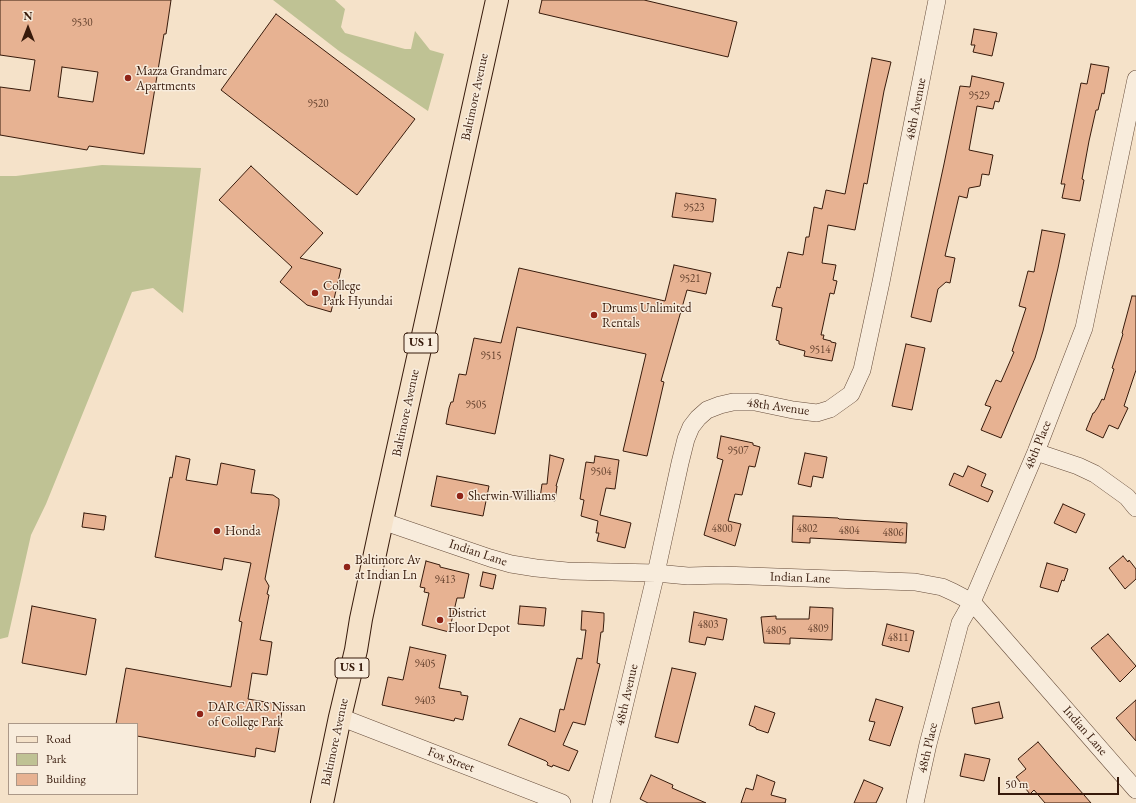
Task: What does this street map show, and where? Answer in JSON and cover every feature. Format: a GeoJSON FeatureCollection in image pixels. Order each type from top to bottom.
{"type":"FeatureCollection","features":[{"type":"Feature","properties":{"kind":"main road","name":"Baltimore Avenue"},"geometry":{"type":"LineString","coordinates":[[322,803],[356,650],[361,618],[382,521],[497,0]]}},
{"type":"Feature","properties":{"kind":"street","name":"48th Avenue"},"geometry":{"type":"LineString","coordinates":[[601,803],[656,573],[686,439],[691,427],[707,410],[720,404],[733,402],[755,402],[793,410],[817,413],[830,409],[852,394],[862,370],[881,282],[937,0]]}},
{"type":"Feature","properties":{"kind":"street","name":"48th Place"},"geometry":{"type":"LineString","coordinates":[[915,803],[928,744],[960,623],[972,602],[1036,452],[1084,328],[1136,79]]}},
{"type":"Feature","properties":{"kind":"street"},"geometry":{"type":"LineString","coordinates":[[1036,452],[1078,466],[1095,474],[1127,498],[1136,508]]}},
{"type":"Feature","properties":{"kind":"street","name":"Indian Lane"},"geometry":{"type":"LineString","coordinates":[[382,521],[438,539],[486,557],[511,564],[536,568],[567,571],[656,573],[688,576],[722,575],[915,582],[954,592],[972,602],[1136,790]]}},
{"type":"Feature","properties":{"kind":"street","name":"Fox Street"},"geometry":{"type":"LineString","coordinates":[[340,717],[562,803]]}},
{"type":"Feature","properties":{"kind":"green space"},"geometry":{"type":"Polygon","coordinates":[[[273,0],[335,0],[345,9],[341,27],[345,33],[405,49],[411,49],[415,31],[430,50],[444,54],[428,111],[339,51],[273,0]]]}},
{"type":"Feature","properties":{"kind":"green space"},"geometry":{"type":"Polygon","coordinates":[[[102,165],[201,168],[183,313],[153,288],[132,292],[46,504],[31,535],[8,637],[0,639],[0,176],[16,176],[102,165]]]}},
{"type":"Feature","properties":{"kind":"building","name":"Mazza Grandmarc Apartments"},"geometry":{"type":"Polygon","coordinates":[[[0,0],[171,0],[144,154],[89,146],[87,150],[0,135],[0,87],[30,91],[35,60],[0,55],[0,0]],[[62,67],[58,97],[93,102],[98,72],[62,67]]]}},
{"type":"Feature","properties":{"kind":"building"},"geometry":{"type":"Polygon","coordinates":[[[542,0],[644,0],[737,22],[728,57],[539,13],[542,0]]]}},
{"type":"Feature","properties":{"kind":"building"},"geometry":{"type":"Polygon","coordinates":[[[276,14],[415,119],[357,195],[221,90],[276,14]]]}},
{"type":"Feature","properties":{"kind":"building"},"geometry":{"type":"Polygon","coordinates":[[[974,29],[997,33],[992,56],[973,52],[975,45],[971,45],[974,29]]]}},
{"type":"Feature","properties":{"kind":"building"},"geometry":{"type":"Polygon","coordinates":[[[872,58],[891,62],[884,91],[867,184],[864,183],[855,230],[828,225],[822,263],[836,265],[833,280],[837,281],[834,294],[830,293],[821,335],[824,335],[823,339],[836,343],[832,361],[804,356],[805,351],[779,344],[779,341],[776,340],[782,308],[772,306],[777,287],[780,288],[788,252],[803,255],[806,237],[809,237],[814,207],[822,209],[826,190],[845,194],[872,58]]]}},
{"type":"Feature","properties":{"kind":"building"},"geometry":{"type":"Polygon","coordinates":[[[1091,64],[1109,67],[1104,94],[1102,93],[1098,110],[1096,110],[1089,141],[1082,179],[1084,180],[1080,201],[1062,198],[1065,184],[1061,184],[1081,83],[1087,84],[1091,64]]]}},
{"type":"Feature","properties":{"kind":"building"},"geometry":{"type":"Polygon","coordinates":[[[972,76],[1004,83],[999,102],[995,101],[993,109],[977,106],[969,150],[993,155],[989,175],[982,174],[980,186],[969,188],[967,198],[959,196],[945,256],[955,258],[950,283],[946,282],[938,289],[931,322],[911,317],[960,86],[970,87],[972,76]]]}},
{"type":"Feature","properties":{"kind":"building"},"geometry":{"type":"Polygon","coordinates":[[[251,166],[323,233],[300,258],[341,269],[331,312],[307,305],[280,282],[292,267],[219,200],[251,166]]]}},
{"type":"Feature","properties":{"kind":"building"},"geometry":{"type":"Polygon","coordinates":[[[676,193],[716,199],[713,222],[672,217],[676,193]]]}},
{"type":"Feature","properties":{"kind":"building"},"geometry":{"type":"Polygon","coordinates":[[[1042,230],[1065,234],[1043,331],[1035,358],[1001,438],[981,430],[991,407],[985,405],[996,380],[1001,382],[1014,352],[1012,351],[1026,308],[1019,306],[1028,271],[1034,272],[1042,230]]]}},
{"type":"Feature","properties":{"kind":"building"},"geometry":{"type":"Polygon","coordinates":[[[674,265],[711,273],[706,294],[687,290],[661,381],[664,382],[647,456],[623,451],[646,354],[517,327],[495,434],[446,424],[449,408],[451,402],[453,402],[459,374],[466,375],[474,338],[501,343],[519,268],[665,301],[674,265]]]}},
{"type":"Feature","properties":{"kind":"building"},"geometry":{"type":"Polygon","coordinates":[[[1132,296],[1136,296],[1136,370],[1124,406],[1128,408],[1118,429],[1109,425],[1103,438],[1086,430],[1093,413],[1102,399],[1104,400],[1114,369],[1112,368],[1123,334],[1122,333],[1132,296]]]}},
{"type":"Feature","properties":{"kind":"building"},"geometry":{"type":"Polygon","coordinates":[[[906,344],[925,348],[912,410],[892,406],[906,344]]]}},
{"type":"Feature","properties":{"kind":"building"},"geometry":{"type":"Polygon","coordinates":[[[721,436],[753,443],[753,445],[760,447],[755,467],[749,466],[742,495],[735,494],[728,521],[741,524],[735,546],[704,535],[723,460],[717,458],[721,436]]]}},
{"type":"Feature","properties":{"kind":"building"},"geometry":{"type":"Polygon","coordinates":[[[805,453],[827,457],[823,478],[813,476],[811,487],[798,484],[805,453]]]}},
{"type":"Feature","properties":{"kind":"building"},"geometry":{"type":"Polygon","coordinates":[[[550,455],[564,459],[556,486],[555,501],[540,498],[542,484],[547,484],[550,455]]]}},
{"type":"Feature","properties":{"kind":"building"},"geometry":{"type":"Polygon","coordinates":[[[176,456],[190,459],[186,480],[217,485],[221,463],[255,470],[251,493],[273,495],[279,499],[265,579],[269,586],[267,594],[269,595],[260,640],[272,642],[267,675],[252,673],[248,699],[283,705],[275,752],[256,748],[255,757],[138,736],[138,723],[116,723],[126,668],[231,687],[242,622],[239,621],[251,563],[224,558],[222,570],[155,557],[170,477],[172,478],[176,456]]]}},
{"type":"Feature","properties":{"kind":"building"},"geometry":{"type":"Polygon","coordinates":[[[595,456],[619,460],[615,489],[606,488],[600,515],[631,523],[625,548],[597,541],[599,533],[596,533],[598,521],[581,516],[584,500],[580,499],[586,462],[594,463],[595,456]]]}},
{"type":"Feature","properties":{"kind":"building"},"geometry":{"type":"Polygon","coordinates":[[[968,466],[986,474],[981,486],[993,491],[988,502],[949,485],[954,473],[963,477],[968,466]]]}},
{"type":"Feature","properties":{"kind":"building","name":"Sherwin-Williams"},"geometry":{"type":"Polygon","coordinates":[[[437,476],[489,486],[483,516],[431,506],[437,476]]]}},
{"type":"Feature","properties":{"kind":"building"},"geometry":{"type":"Polygon","coordinates":[[[1063,504],[1085,514],[1076,533],[1054,523],[1063,504]]]}},
{"type":"Feature","properties":{"kind":"building"},"geometry":{"type":"Polygon","coordinates":[[[84,513],[106,516],[104,530],[82,527],[84,513]]]}},
{"type":"Feature","properties":{"kind":"building"},"geometry":{"type":"Polygon","coordinates":[[[793,516],[907,523],[906,543],[810,538],[810,543],[792,542],[793,516]]]}},
{"type":"Feature","properties":{"kind":"building"},"geometry":{"type":"Polygon","coordinates":[[[1123,556],[1128,562],[1129,560],[1136,569],[1136,579],[1125,589],[1109,568],[1123,556]]]}},
{"type":"Feature","properties":{"kind":"building"},"geometry":{"type":"Polygon","coordinates":[[[426,561],[440,565],[440,567],[469,574],[464,598],[457,598],[449,632],[422,625],[429,593],[424,592],[425,588],[420,587],[426,561]]]}},
{"type":"Feature","properties":{"kind":"building"},"geometry":{"type":"Polygon","coordinates":[[[1047,563],[1068,569],[1058,592],[1040,587],[1047,563]]]}},
{"type":"Feature","properties":{"kind":"building"},"geometry":{"type":"Polygon","coordinates":[[[483,572],[496,575],[493,589],[480,586],[483,572]]]}},
{"type":"Feature","properties":{"kind":"building"},"geometry":{"type":"Polygon","coordinates":[[[32,606],[96,619],[86,675],[22,663],[32,606]]]}},
{"type":"Feature","properties":{"kind":"building"},"geometry":{"type":"Polygon","coordinates":[[[520,606],[546,608],[544,626],[518,624],[520,606]]]}},
{"type":"Feature","properties":{"kind":"building"},"geometry":{"type":"Polygon","coordinates":[[[810,607],[833,608],[832,640],[790,638],[790,644],[764,643],[761,617],[776,616],[776,619],[809,619],[810,607]]]}},
{"type":"Feature","properties":{"kind":"building"},"geometry":{"type":"Polygon","coordinates":[[[582,611],[604,613],[604,620],[597,663],[600,664],[585,725],[573,722],[563,745],[578,751],[569,771],[553,765],[552,767],[547,765],[548,763],[546,761],[508,745],[520,718],[555,732],[560,709],[564,710],[577,658],[582,659],[586,630],[581,630],[582,611]]]}},
{"type":"Feature","properties":{"kind":"building"},"geometry":{"type":"Polygon","coordinates":[[[694,612],[727,619],[723,640],[707,637],[705,645],[689,642],[694,612]]]}},
{"type":"Feature","properties":{"kind":"building"},"geometry":{"type":"Polygon","coordinates":[[[887,624],[914,631],[909,652],[882,645],[887,624]]]}},
{"type":"Feature","properties":{"kind":"building"},"geometry":{"type":"Polygon","coordinates":[[[1108,634],[1136,666],[1120,682],[1091,648],[1108,634]]]}},
{"type":"Feature","properties":{"kind":"building"},"geometry":{"type":"Polygon","coordinates":[[[410,647],[446,655],[439,688],[461,692],[461,695],[468,696],[463,720],[455,718],[454,721],[382,705],[388,677],[403,680],[410,647]]]}},
{"type":"Feature","properties":{"kind":"building"},"geometry":{"type":"Polygon","coordinates":[[[672,668],[696,673],[678,743],[655,737],[672,668]]]}},
{"type":"Feature","properties":{"kind":"building"},"geometry":{"type":"Polygon","coordinates":[[[876,699],[903,707],[890,746],[869,740],[875,722],[869,721],[876,699]]]}},
{"type":"Feature","properties":{"kind":"building"},"geometry":{"type":"Polygon","coordinates":[[[1136,700],[1136,741],[1116,718],[1136,700]]]}},
{"type":"Feature","properties":{"kind":"building"},"geometry":{"type":"Polygon","coordinates":[[[999,702],[1003,718],[975,724],[972,708],[999,702]]]}},
{"type":"Feature","properties":{"kind":"building"},"geometry":{"type":"Polygon","coordinates":[[[755,706],[775,713],[768,733],[749,725],[755,706]]]}},
{"type":"Feature","properties":{"kind":"building"},"geometry":{"type":"Polygon","coordinates":[[[1038,742],[1091,803],[1045,803],[1034,790],[1030,794],[1016,777],[1026,769],[1018,759],[1038,742]]]}},
{"type":"Feature","properties":{"kind":"building"},"geometry":{"type":"Polygon","coordinates":[[[965,754],[990,759],[984,781],[960,776],[965,754]]]}},
{"type":"Feature","properties":{"kind":"building"},"geometry":{"type":"Polygon","coordinates":[[[651,775],[673,785],[672,788],[706,803],[648,803],[640,799],[651,775]]]}},
{"type":"Feature","properties":{"kind":"building"},"geometry":{"type":"Polygon","coordinates":[[[757,775],[775,782],[771,795],[786,799],[785,803],[741,803],[746,788],[753,790],[757,775]]]}},
{"type":"Feature","properties":{"kind":"building"},"geometry":{"type":"Polygon","coordinates":[[[864,780],[883,788],[876,803],[854,803],[864,780]]]}},
{"type":"Feature","properties":{"kind":"place","name":"Mazza Grandmarc Apartments"},"geometry":{"type":"Point","coordinates":[128,78]}},
{"type":"Feature","properties":{"kind":"place","name":"College Park Hyundai"},"geometry":{"type":"Point","coordinates":[315,293]}},
{"type":"Feature","properties":{"kind":"place","name":"Drums Unlimited Rentals"},"geometry":{"type":"Point","coordinates":[594,315]}},
{"type":"Feature","properties":{"kind":"place","name":"Sherwin-Williams"},"geometry":{"type":"Point","coordinates":[460,496]}},
{"type":"Feature","properties":{"kind":"place","name":"Honda"},"geometry":{"type":"Point","coordinates":[217,531]}},
{"type":"Feature","properties":{"kind":"place","name":"Baltimore Av at Indian Ln"},"geometry":{"type":"Point","coordinates":[347,567]}},
{"type":"Feature","properties":{"kind":"place","name":"District Floor Depot"},"geometry":{"type":"Point","coordinates":[440,620]}},
{"type":"Feature","properties":{"kind":"place","name":"DARCARS Nissan of College Park"},"geometry":{"type":"Point","coordinates":[200,714]}}]}
